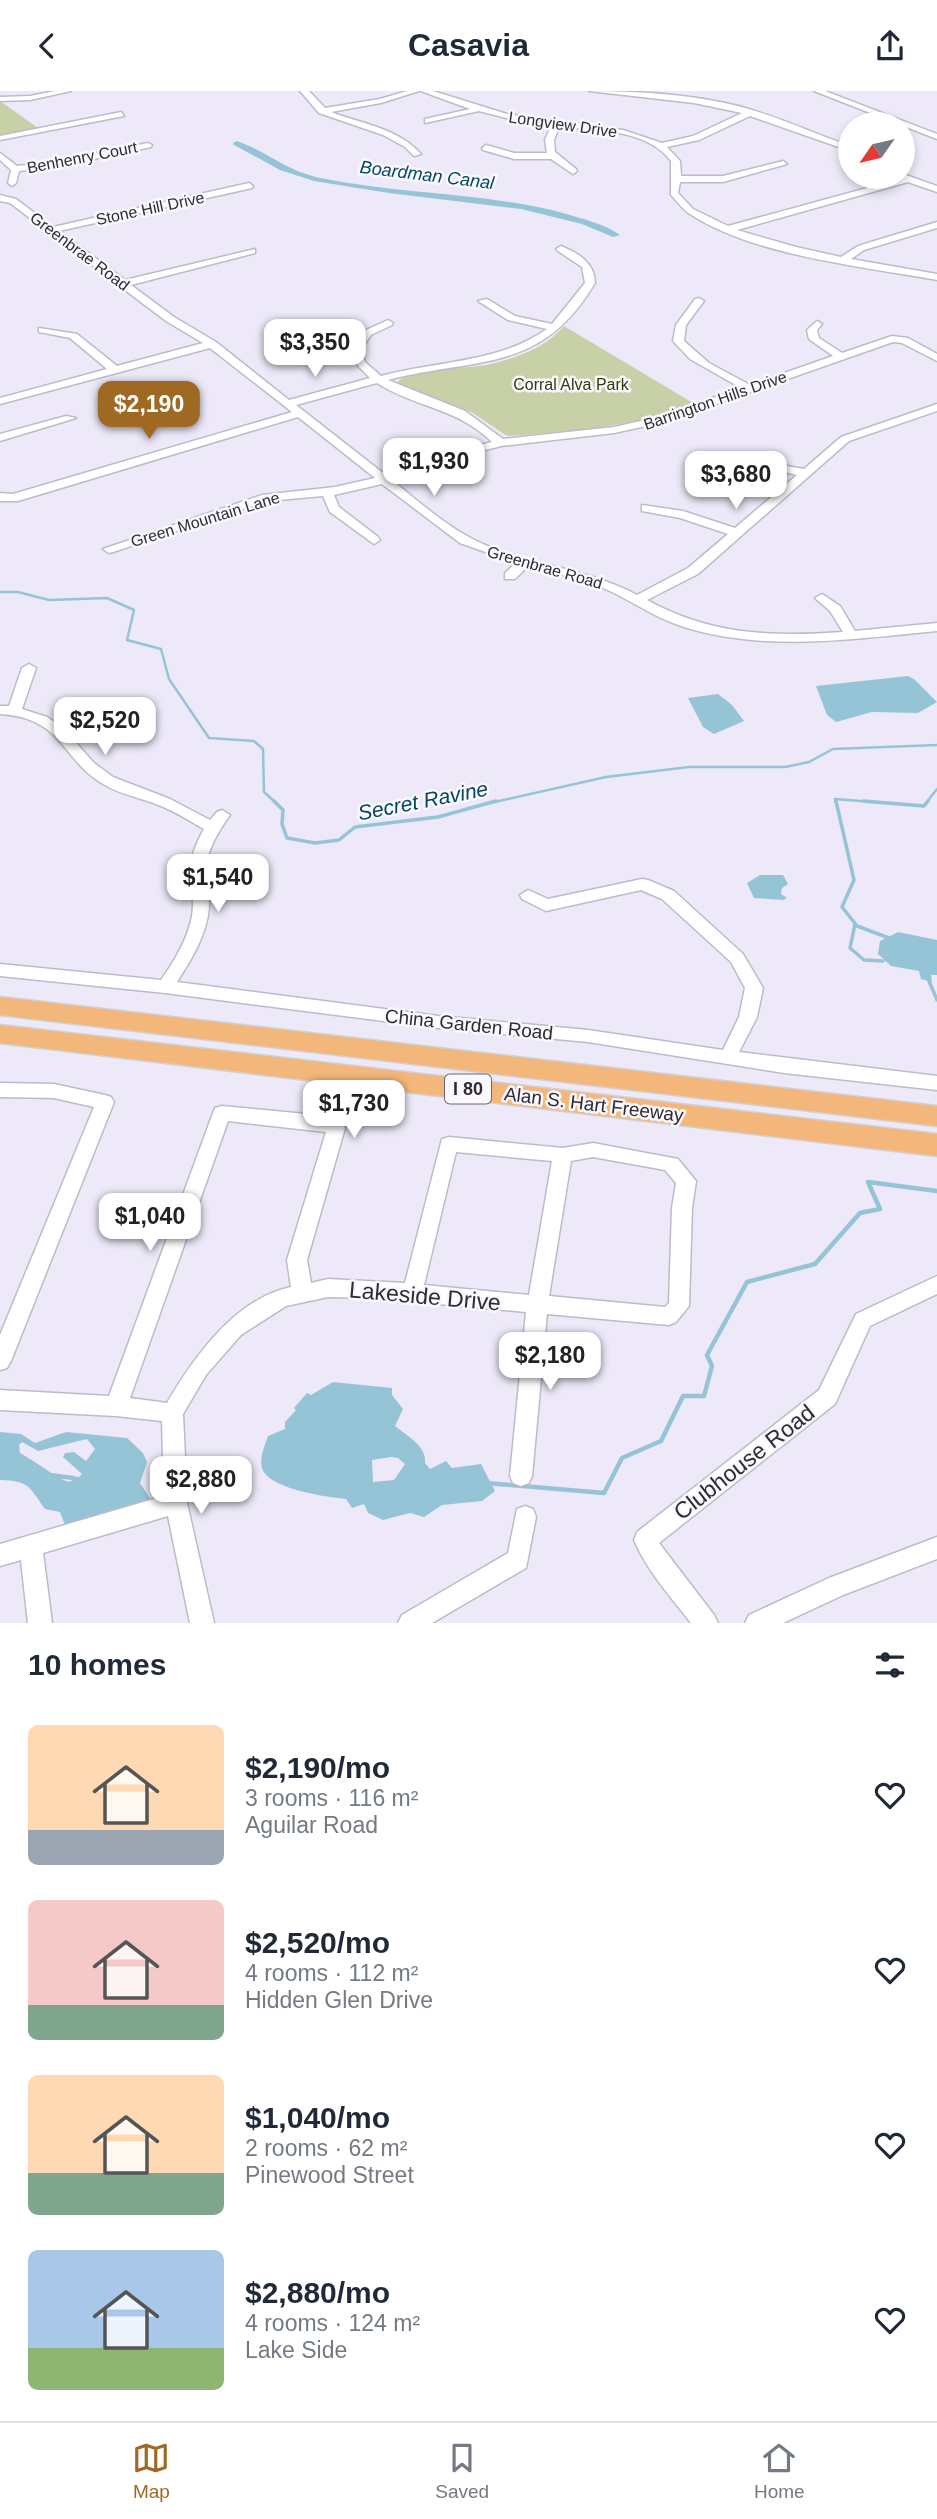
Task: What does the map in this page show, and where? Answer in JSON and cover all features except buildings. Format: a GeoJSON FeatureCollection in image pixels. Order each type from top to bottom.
{"type":"FeatureCollection","features":[{"type":"Feature","properties":{"kind":"highway","name":"Alan S. Hart Freeway"},"geometry":{"type":"LineString","coordinates":[[0,1006],[937,1116]]}},
{"type":"Feature","properties":{"kind":"highway","name":"Alan S. Hart Freeway"},"geometry":{"type":"LineString","coordinates":[[0,1034],[937,1146]]}},
{"type":"Feature","properties":{"kind":"street"},"geometry":{"type":"LineString","coordinates":[[0,99],[67,91]]}},
{"type":"Feature","properties":{"kind":"street"},"geometry":{"type":"LineString","coordinates":[[304,91],[321,110],[371,127],[410,147],[416,153]]}},
{"type":"Feature","properties":{"kind":"street"},"geometry":{"type":"LineString","coordinates":[[321,110],[381,101],[415,91]]}},
{"type":"Feature","properties":{"kind":"street","name":"Longview Drive"},"geometry":{"type":"LineString","coordinates":[[425,91],[519,120],[615,130],[660,146]]}},
{"type":"Feature","properties":{"kind":"street"},"geometry":{"type":"LineString","coordinates":[[593,91],[635,93],[704,102],[751,112],[838,145]]}},
{"type":"Feature","properties":{"kind":"street"},"geometry":{"type":"LineString","coordinates":[[818,91],[937,136]]}},
{"type":"Feature","properties":{"kind":"street"},"geometry":{"type":"LineString","coordinates":[[428,121],[479,109]]}},
{"type":"Feature","properties":{"kind":"street"},"geometry":{"type":"LineString","coordinates":[[660,146],[696,138],[751,112]]}},
{"type":"Feature","properties":{"kind":"street"},"geometry":{"type":"LineString","coordinates":[[0,138],[121,114]]}},
{"type":"Feature","properties":{"kind":"street"},"geometry":{"type":"LineString","coordinates":[[556,124],[548,145],[554,156],[573,171]]}},
{"type":"Feature","properties":{"kind":"street","name":"Benhenry Court"},"geometry":{"type":"LineString","coordinates":[[15,169],[57,164],[148,145]]}},
{"type":"Feature","properties":{"kind":"street"},"geometry":{"type":"LineString","coordinates":[[660,146],[676,161],[674,193],[682,206],[730,229],[774,245],[937,277]]}},
{"type":"Feature","properties":{"kind":"street"},"geometry":{"type":"LineString","coordinates":[[486,148],[514,156],[554,156]]}},
{"type":"Feature","properties":{"kind":"street"},"geometry":{"type":"LineString","coordinates":[[0,156],[15,169],[12,183]]}},
{"type":"Feature","properties":{"kind":"street"},"geometry":{"type":"LineString","coordinates":[[676,179],[723,179],[783,164]]}},
{"type":"Feature","properties":{"kind":"street"},"geometry":{"type":"LineString","coordinates":[[915,181],[937,189]]}},
{"type":"Feature","properties":{"kind":"street","name":"Stone Hill Drive"},"geometry":{"type":"LineString","coordinates":[[51,230],[249,186]]}},
{"type":"Feature","properties":{"kind":"street"},"geometry":{"type":"LineString","coordinates":[[730,229],[867,189]]}},
{"type":"Feature","properties":{"kind":"street","name":"Greenbrae Road"},"geometry":{"type":"LineString","coordinates":[[3,198],[51,230],[176,323],[212,344],[460,538],[489,551],[598,581],[678,621],[729,635],[780,639],[937,627]]}},
{"type":"Feature","properties":{"kind":"street"},"geometry":{"type":"LineString","coordinates":[[844,259],[862,248],[937,225]]}},
{"type":"Feature","properties":{"kind":"street"},"geometry":{"type":"LineString","coordinates":[[0,497],[13,498],[340,395],[346,390],[382,379],[419,369],[495,358],[534,343],[554,327],[584,293],[591,278],[581,261],[561,249]]}},
{"type":"Feature","properties":{"kind":"street"},"geometry":{"type":"LineString","coordinates":[[122,283],[252,251]]}},
{"type":"Feature","properties":{"kind":"street"},"geometry":{"type":"LineString","coordinates":[[482,301],[506,315],[554,327]]}},
{"type":"Feature","properties":{"kind":"street"},"geometry":{"type":"LineString","coordinates":[[699,301],[679,330],[677,338],[680,346],[688,354],[748,388]]}},
{"type":"Feature","properties":{"kind":"street"},"geometry":{"type":"LineString","coordinates":[[388,323],[369,332],[356,347],[358,360],[402,392],[462,414],[484,427],[500,443]]}},
{"type":"Feature","properties":{"kind":"street"},"geometry":{"type":"LineString","coordinates":[[817,324],[812,330],[814,339],[841,357]]}},
{"type":"Feature","properties":{"kind":"street"},"geometry":{"type":"LineString","coordinates":[[43,330],[73,336],[115,370]]}},
{"type":"Feature","properties":{"kind":"street","name":"Barrington Hills Drive"},"geometry":{"type":"LineString","coordinates":[[384,479],[424,470],[437,465],[443,459],[500,443],[645,424],[679,415],[748,388],[898,338],[937,358]]}},
{"type":"Feature","properties":{"kind":"street"},"geometry":{"type":"LineString","coordinates":[[0,401],[212,344]]}},
{"type":"Feature","properties":{"kind":"street"},"geometry":{"type":"LineString","coordinates":[[638,600],[685,575],[844,443],[937,407]]}},
{"type":"Feature","properties":{"kind":"street"},"geometry":{"type":"LineString","coordinates":[[0,438],[70,418]]}},
{"type":"Feature","properties":{"kind":"street"},"geometry":{"type":"LineString","coordinates":[[900,420],[916,425]]}},
{"type":"Feature","properties":{"kind":"street"},"geometry":{"type":"LineString","coordinates":[[751,461],[806,473]]}},
{"type":"Feature","properties":{"kind":"street","name":"Green Mountain Lane"},"geometry":{"type":"LineString","coordinates":[[109,549],[266,498],[327,492],[384,479]]}},
{"type":"Feature","properties":{"kind":"street"},"geometry":{"type":"LineString","coordinates":[[327,492],[334,509],[374,540]]}},
{"type":"Feature","properties":{"kind":"street"},"geometry":{"type":"LineString","coordinates":[[646,509],[682,515],[736,533]]}},
{"type":"Feature","properties":{"kind":"street"},"geometry":{"type":"LineString","coordinates":[[510,576],[525,562]]}},
{"type":"Feature","properties":{"kind":"street"},"geometry":{"type":"LineString","coordinates":[[822,599],[835,608],[851,635]]}},
{"type":"Feature","properties":{"kind":"street"},"geometry":{"type":"LineString","coordinates":[[29,668],[8,710],[37,719],[64,736],[89,767],[119,787],[217,821],[202,855],[197,880],[201,905],[196,929],[176,971],[165,987]]}},
{"type":"Feature","properties":{"kind":"street"},"geometry":{"type":"LineString","coordinates":[[527,895],[546,905],[642,884],[668,895],[737,958],[754,988],[748,1017],[728,1057]]}},
{"type":"Feature","properties":{"kind":"street","name":"China Garden Road"},"geometry":{"type":"LineString","coordinates":[[0,970],[165,987],[438,1022],[588,1036],[728,1057],[937,1083]]}},
{"type":"Feature","properties":{"kind":"street"},"geometry":{"type":"LineString","coordinates":[[0,1090],[54,1091],[105,1102],[0,1361]]}},
{"type":"Feature","properties":{"kind":"street"},"geometry":{"type":"LineString","coordinates":[[116,1406],[222,1113],[316,1122],[336,1128],[297,1261],[302,1294]]}},
{"type":"Feature","properties":{"kind":"street","name":"Lakeside Drive"},"geometry":{"type":"LineString","coordinates":[[172,1413],[199,1368],[234,1329],[281,1299],[302,1294],[328,1289],[372,1289],[412,1294],[537,1306],[669,1316],[679,1306],[685,1181],[671,1164],[593,1150],[564,1155],[449,1144],[412,1294]]}},
{"type":"Feature","properties":{"kind":"street"},"geometry":{"type":"LineString","coordinates":[[521,1476],[537,1306],[564,1155]]}},
{"type":"Feature","properties":{"kind":"street","name":"Clubhouse Road"},"geometry":{"type":"LineString","coordinates":[[706,1623],[659,1563],[645,1540],[827,1397],[863,1320],[937,1285]]}},
{"type":"Feature","properties":{"kind":"street"},"geometry":{"type":"LineString","coordinates":[[0,1400],[116,1406],[172,1413],[176,1503],[202,1623]]}},
{"type":"Feature","properties":{"kind":"street"},"geometry":{"type":"LineString","coordinates":[[0,1555],[176,1503]]}},
{"type":"Feature","properties":{"kind":"street"},"geometry":{"type":"LineString","coordinates":[[410,1623],[518,1560],[524,1517]]}},
{"type":"Feature","properties":{"kind":"street"},"geometry":{"type":"LineString","coordinates":[[31,1547],[40,1623]]}},
{"type":"Feature","properties":{"kind":"street"},"geometry":{"type":"LineString","coordinates":[[757,1623],[836,1586],[937,1548]]}},
{"type":"Feature","properties":{"kind":"green space"},"geometry":{"type":"Polygon","coordinates":[[[0,101],[38,128],[0,136],[0,101]]]}},
{"type":"Feature","properties":{"kind":"green space","name":"Corral Alva Park"},"geometry":{"type":"Polygon","coordinates":[[[564,326],[693,403],[625,423],[507,436],[473,413],[397,383],[412,375],[486,365],[518,356],[548,341],[564,326]]]}},
{"type":"Feature","properties":{"kind":"water"},"geometry":{"type":"Polygon","coordinates":[[[908,676],[937,702],[918,713],[872,712],[836,722],[827,715],[816,686],[908,676]]]}},
{"type":"Feature","properties":{"kind":"water"},"geometry":{"type":"Polygon","coordinates":[[[718,694],[732,705],[744,721],[714,734],[703,727],[688,698],[718,694]]]}},
{"type":"Feature","properties":{"kind":"water"},"geometry":{"type":"Polygon","coordinates":[[[760,875],[783,875],[788,884],[782,888],[781,894],[787,898],[754,898],[747,883],[760,875]]]}},
{"type":"Feature","properties":{"kind":"water"},"geometry":{"type":"Polygon","coordinates":[[[898,932],[937,940],[937,975],[931,975],[932,982],[921,979],[919,971],[891,966],[878,954],[880,941],[898,932]]]}},
{"type":"Feature","properties":{"kind":"water"},"geometry":{"type":"Polygon","coordinates":[[[333,1382],[392,1388],[392,1395],[403,1409],[395,1426],[420,1446],[425,1463],[430,1469],[446,1461],[452,1468],[481,1464],[495,1491],[482,1501],[442,1505],[424,1517],[410,1513],[383,1520],[368,1513],[364,1504],[352,1508],[346,1499],[286,1487],[267,1475],[262,1468],[263,1452],[268,1436],[285,1429],[285,1422],[296,1410],[294,1408],[307,1393],[311,1395],[333,1382]],[[398,1458],[372,1460],[373,1482],[394,1480],[405,1464],[398,1458]]]}},
{"type":"Feature","properties":{"kind":"water"},"geometry":{"type":"Polygon","coordinates":[[[0,1432],[21,1434],[35,1443],[66,1432],[127,1438],[143,1453],[147,1462],[140,1483],[151,1500],[137,1507],[129,1505],[66,1528],[60,1512],[45,1509],[27,1486],[0,1480],[0,1432]],[[87,1439],[38,1451],[22,1442],[19,1445],[20,1453],[69,1482],[73,1480],[70,1476],[79,1477],[82,1474],[63,1457],[65,1453],[74,1452],[86,1461],[95,1449],[87,1439]]]}},
{"type":"Feature","properties":{"kind":"waterway","name":"Boardman Canal"},"geometry":{"type":"LineString","coordinates":[[237,143],[297,174],[339,184],[521,206],[585,222],[616,235]]}},
{"type":"Feature","properties":{"kind":"waterway","name":"Secret Ravine"},"geometry":{"type":"LineString","coordinates":[[0,592],[18,592],[49,600],[107,598],[134,610],[127,640],[161,649],[169,679],[209,738],[254,741],[263,749],[264,792],[276,803]]}},
{"type":"Feature","properties":{"kind":"waterway","name":"Secret Ravine"},"geometry":{"type":"LineString","coordinates":[[490,803],[606,777],[689,767],[785,767],[809,762],[833,749],[937,745]]}},
{"type":"Feature","properties":{"kind":"waterway"},"geometry":{"type":"LineString","coordinates":[[926,803],[937,789]]}},
{"type":"Feature","properties":{"kind":"waterway"},"geometry":{"type":"LineString","coordinates":[[836,803],[835,799],[885,803]]}},
{"type":"Feature","properties":{"kind":"waterway","name":"Secret Ravine"},"geometry":{"type":"LineString","coordinates":[[276,803],[283,810],[282,824],[287,838],[315,843],[339,840],[355,827],[438,817],[496,801]]}},
{"type":"Feature","properties":{"kind":"waterway"},"geometry":{"type":"LineString","coordinates":[[836,801],[854,880],[842,907],[857,926],[889,938]]}},
{"type":"Feature","properties":{"kind":"waterway"},"geometry":{"type":"LineString","coordinates":[[863,801],[924,806],[928,801]]}},
{"type":"Feature","properties":{"kind":"waterway"},"geometry":{"type":"LineString","coordinates":[[855,924],[850,948],[864,960],[883,961]]}},
{"type":"Feature","properties":{"kind":"waterway"},"geometry":{"type":"LineString","coordinates":[[929,981],[937,1000]]}},
{"type":"Feature","properties":{"kind":"waterway"},"geometry":{"type":"LineString","coordinates":[[486,1483],[604,1493],[622,1458],[661,1441],[683,1396],[704,1396],[712,1366],[707,1355],[747,1282],[815,1264],[860,1213],[880,1209],[868,1182],[937,1191]]}},
{"type":"Feature","properties":{"kind":"waterway"},"geometry":{"type":"LineString","coordinates":[[50,1475],[73,1478]]}}]}
